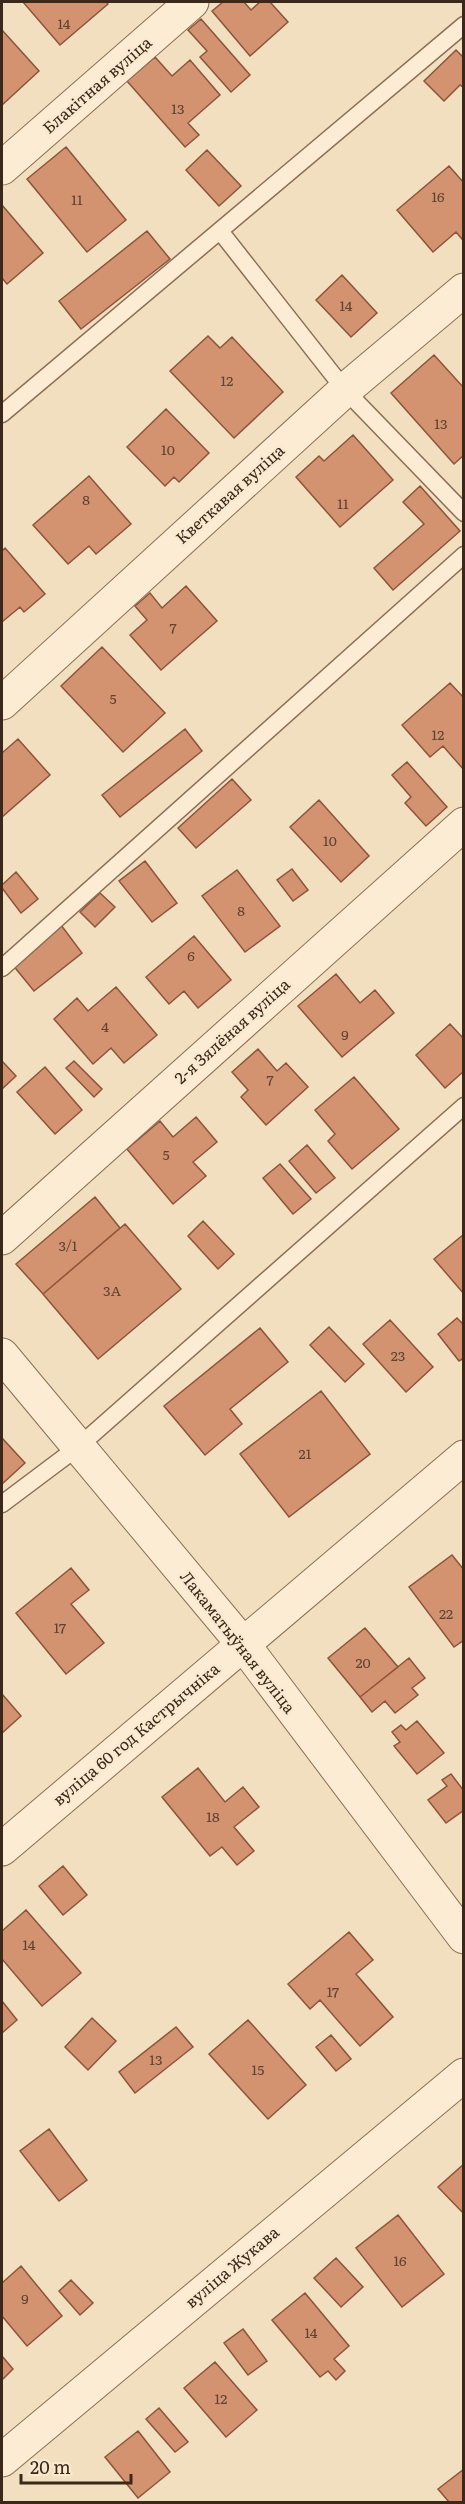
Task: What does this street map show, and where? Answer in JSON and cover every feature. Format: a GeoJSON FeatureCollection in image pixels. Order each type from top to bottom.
{"type":"FeatureCollection","features":[{"type":"Feature","properties":{"kind":"street","name":"Блакітная вуліца"},"geometry":{"type":"LineString","coordinates":[[2,168],[192,2]]}},
{"type":"Feature","properties":{"kind":"street","name":"Кветкавая вуліца"},"geometry":{"type":"LineString","coordinates":[[2,703],[345,390],[464,290]]}},
{"type":"Feature","properties":{"kind":"street","name":"2-я Зялёная вуліца"},"geometry":{"type":"LineString","coordinates":[[2,1238],[464,824]]}},
{"type":"Feature","properties":{"kind":"street","name":"Лакаматыўная вуліца"},"geometry":{"type":"LineString","coordinates":[[2,1355],[243,1644],[464,1937]]}},
{"type":"Feature","properties":{"kind":"street","name":"вуліца 60 год Кастрычніка"},"geometry":{"type":"LineString","coordinates":[[2,1849],[464,1457]]}},
{"type":"Feature","properties":{"kind":"street","name":"вуліца Жукава"},"geometry":{"type":"LineString","coordinates":[[2,2460],[464,2075]]}},
{"type":"Feature","properties":{"kind":"lane"},"geometry":{"type":"LineString","coordinates":[[2,414],[464,25]]}},
{"type":"Feature","properties":{"kind":"lane"},"geometry":{"type":"LineString","coordinates":[[220,231],[345,390],[464,513]]}},
{"type":"Feature","properties":{"kind":"lane"},"geometry":{"type":"LineString","coordinates":[[2,968],[464,555]]}},
{"type":"Feature","properties":{"kind":"lane"},"geometry":{"type":"LineString","coordinates":[[2,1504],[78,1447],[464,1106]]}},
{"type":"Feature","properties":{"kind":"building"},"geometry":{"type":"Polygon","coordinates":[[[23,2],[106,2],[108,4],[60,45],[23,2]]]}},
{"type":"Feature","properties":{"kind":"building"},"geometry":{"type":"Polygon","coordinates":[[[223,2],[244,2],[251,10],[260,2],[270,2],[288,22],[250,56],[212,11],[223,2]]]}},
{"type":"Feature","properties":{"kind":"building"},"geometry":{"type":"Polygon","coordinates":[[[201,19],[250,75],[231,92],[200,57],[207,51],[188,30],[201,19]]]}},
{"type":"Feature","properties":{"kind":"building"},"geometry":{"type":"Polygon","coordinates":[[[2,30],[39,71],[2,105],[2,30]]]}},
{"type":"Feature","properties":{"kind":"building"},"geometry":{"type":"Polygon","coordinates":[[[456,50],[464,58],[464,88],[460,85],[444,101],[424,81],[456,50]]]}},
{"type":"Feature","properties":{"kind":"building"},"geometry":{"type":"Polygon","coordinates":[[[155,57],[172,76],[190,60],[220,95],[188,123],[199,135],[185,147],[127,81],[155,57]]]}},
{"type":"Feature","properties":{"kind":"building"},"geometry":{"type":"Polygon","coordinates":[[[66,147],[126,220],[87,252],[27,179],[66,147]]]}},
{"type":"Feature","properties":{"kind":"building"},"geometry":{"type":"Polygon","coordinates":[[[207,150],[241,186],[219,206],[186,170],[207,150]]]}},
{"type":"Feature","properties":{"kind":"building"},"geometry":{"type":"Polygon","coordinates":[[[449,166],[464,183],[464,238],[462,239],[456,232],[433,252],[397,210],[449,166]]]}},
{"type":"Feature","properties":{"kind":"building"},"geometry":{"type":"Polygon","coordinates":[[[2,205],[43,253],[7,284],[2,278],[2,205]]]}},
{"type":"Feature","properties":{"kind":"building"},"geometry":{"type":"Polygon","coordinates":[[[147,231],[170,259],[81,329],[59,301],[147,231]]]}},
{"type":"Feature","properties":{"kind":"building"},"geometry":{"type":"Polygon","coordinates":[[[342,275],[377,313],[351,337],[316,300],[342,275]]]}},
{"type":"Feature","properties":{"kind":"building"},"geometry":{"type":"Polygon","coordinates":[[[208,336],[220,348],[232,337],[283,392],[234,438],[170,371],[208,336]]]}},
{"type":"Feature","properties":{"kind":"building"},"geometry":{"type":"Polygon","coordinates":[[[434,355],[464,388],[464,455],[454,464],[391,393],[434,355]]]}},
{"type":"Feature","properties":{"kind":"building"},"geometry":{"type":"Polygon","coordinates":[[[166,409],[209,453],[179,482],[174,477],[165,486],[127,447],[166,409]]]}},
{"type":"Feature","properties":{"kind":"building"},"geometry":{"type":"Polygon","coordinates":[[[353,435],[393,480],[340,527],[296,477],[319,456],[324,461],[353,435]]]}},
{"type":"Feature","properties":{"kind":"building"},"geometry":{"type":"Polygon","coordinates":[[[89,476],[131,524],[96,554],[89,546],[68,564],[33,525],[89,476]]]}},
{"type":"Feature","properties":{"kind":"building"},"geometry":{"type":"Polygon","coordinates":[[[420,486],[460,531],[393,590],[374,568],[424,524],[403,502],[420,486]]]}},
{"type":"Feature","properties":{"kind":"building"},"geometry":{"type":"Polygon","coordinates":[[[5,548],[45,594],[24,612],[20,607],[2,622],[2,551],[5,548]]]}},
{"type":"Feature","properties":{"kind":"building"},"geometry":{"type":"Polygon","coordinates":[[[186,586],[217,621],[161,670],[130,635],[147,620],[135,606],[150,593],[162,608],[186,586]]]}},
{"type":"Feature","properties":{"kind":"building"},"geometry":{"type":"Polygon","coordinates":[[[102,647],[165,713],[123,752],[61,686],[102,647]]]}},
{"type":"Feature","properties":{"kind":"building"},"geometry":{"type":"Polygon","coordinates":[[[450,683],[464,698],[464,770],[443,746],[430,757],[402,725],[450,683]]]}},
{"type":"Feature","properties":{"kind":"building"},"geometry":{"type":"Polygon","coordinates":[[[185,729],[202,751],[120,817],[102,795],[185,729]]]}},
{"type":"Feature","properties":{"kind":"building"},"geometry":{"type":"Polygon","coordinates":[[[18,739],[50,775],[2,817],[2,753],[18,739]]]}},
{"type":"Feature","properties":{"kind":"building"},"geometry":{"type":"Polygon","coordinates":[[[407,762],[447,807],[426,826],[405,803],[411,797],[392,775],[407,762]]]}},
{"type":"Feature","properties":{"kind":"building"},"geometry":{"type":"Polygon","coordinates":[[[232,779],[251,800],[196,848],[178,828],[232,779]]]}},
{"type":"Feature","properties":{"kind":"building"},"geometry":{"type":"Polygon","coordinates":[[[319,800],[369,856],[341,882],[290,827],[319,800]]]}},
{"type":"Feature","properties":{"kind":"building"},"geometry":{"type":"Polygon","coordinates":[[[145,861],[177,903],[152,922],[119,881],[145,861]]]}},
{"type":"Feature","properties":{"kind":"building"},"geometry":{"type":"Polygon","coordinates":[[[292,869],[308,890],[293,901],[277,880],[292,869]]]}},
{"type":"Feature","properties":{"kind":"building"},"geometry":{"type":"Polygon","coordinates":[[[237,870],[280,926],[245,952],[202,896],[237,870]]]}},
{"type":"Feature","properties":{"kind":"building"},"geometry":{"type":"Polygon","coordinates":[[[16,872],[38,899],[21,913],[2,888],[2,885],[16,872]]]}},
{"type":"Feature","properties":{"kind":"building"},"geometry":{"type":"Polygon","coordinates":[[[100,893],[115,907],[95,927],[80,912],[100,893]]]}},
{"type":"Feature","properties":{"kind":"building"},"geometry":{"type":"Polygon","coordinates":[[[61,925],[82,953],[34,991],[12,964],[61,925]]]}},
{"type":"Feature","properties":{"kind":"building"},"geometry":{"type":"Polygon","coordinates":[[[194,936],[231,980],[198,1008],[184,991],[169,1004],[146,977],[194,936]]]}},
{"type":"Feature","properties":{"kind":"building"},"geometry":{"type":"Polygon","coordinates":[[[336,974],[360,1003],[375,990],[394,1013],[342,1057],[298,1006],[336,974]]]}},
{"type":"Feature","properties":{"kind":"building"},"geometry":{"type":"Polygon","coordinates":[[[116,987],[157,1035],[124,1063],[111,1048],[93,1064],[54,1019],[77,998],[88,1011],[116,987]]]}},
{"type":"Feature","properties":{"kind":"building"},"geometry":{"type":"Polygon","coordinates":[[[450,1024],[464,1039],[464,1071],[445,1088],[416,1055],[450,1024]]]}},
{"type":"Feature","properties":{"kind":"building"},"geometry":{"type":"Polygon","coordinates":[[[258,1049],[277,1071],[286,1063],[308,1087],[266,1125],[241,1097],[248,1090],[232,1072],[258,1049]]]}},
{"type":"Feature","properties":{"kind":"building"},"geometry":{"type":"Polygon","coordinates":[[[2,1061],[16,1076],[2,1089],[2,1061]]]}},
{"type":"Feature","properties":{"kind":"building"},"geometry":{"type":"Polygon","coordinates":[[[74,1061],[102,1089],[94,1097],[66,1068],[74,1061]]]}},
{"type":"Feature","properties":{"kind":"building"},"geometry":{"type":"Polygon","coordinates":[[[45,1067],[82,1110],[55,1134],[17,1092],[45,1067]]]}},
{"type":"Feature","properties":{"kind":"building"},"geometry":{"type":"Polygon","coordinates":[[[354,1077],[399,1129],[352,1169],[328,1141],[335,1134],[315,1110],[354,1077]]]}},
{"type":"Feature","properties":{"kind":"building"},"geometry":{"type":"Polygon","coordinates":[[[196,1117],[217,1142],[193,1162],[206,1176],[173,1204],[127,1149],[160,1121],[173,1137],[196,1117]]]}},
{"type":"Feature","properties":{"kind":"building"},"geometry":{"type":"Polygon","coordinates":[[[307,1145],[335,1178],[316,1193],[289,1161],[307,1145]]]}},
{"type":"Feature","properties":{"kind":"building"},"geometry":{"type":"Polygon","coordinates":[[[280,1164],[311,1199],[293,1214],[263,1178],[280,1164]]]}},
{"type":"Feature","properties":{"kind":"building"},"geometry":{"type":"Polygon","coordinates":[[[95,1197],[120,1228],[43,1294],[16,1264],[95,1197]]]}},
{"type":"Feature","properties":{"kind":"building"},"geometry":{"type":"Polygon","coordinates":[[[203,1221],[234,1254],[218,1269],[188,1236],[203,1221]]]}},
{"type":"Feature","properties":{"kind":"building"},"geometry":{"type":"Polygon","coordinates":[[[125,1224],[181,1289],[98,1359],[43,1294],[125,1224]]]}},
{"type":"Feature","properties":{"kind":"building"},"geometry":{"type":"Polygon","coordinates":[[[464,1234],[464,1294],[434,1259],[464,1234]]]}},
{"type":"Feature","properties":{"kind":"building"},"geometry":{"type":"Polygon","coordinates":[[[457,1318],[464,1325],[464,1358],[459,1361],[438,1334],[457,1318]]]}},
{"type":"Feature","properties":{"kind":"building"},"geometry":{"type":"Polygon","coordinates":[[[390,1320],[433,1367],[406,1392],[363,1344],[390,1320]]]}},
{"type":"Feature","properties":{"kind":"building"},"geometry":{"type":"Polygon","coordinates":[[[329,1327],[364,1364],[345,1382],[310,1345],[329,1327]]]}},
{"type":"Feature","properties":{"kind":"building"},"geometry":{"type":"Polygon","coordinates":[[[260,1328],[288,1362],[230,1409],[242,1424],[205,1455],[164,1406],[260,1328]]]}},
{"type":"Feature","properties":{"kind":"building"},"geometry":{"type":"Polygon","coordinates":[[[321,1391],[370,1454],[289,1517],[240,1454],[321,1391]]]}},
{"type":"Feature","properties":{"kind":"building"},"geometry":{"type":"Polygon","coordinates":[[[2,1440],[25,1463],[2,1484],[2,1440]]]}},
{"type":"Feature","properties":{"kind":"building"},"geometry":{"type":"Polygon","coordinates":[[[452,1555],[464,1570],[464,1640],[454,1647],[409,1587],[452,1555]]]}},
{"type":"Feature","properties":{"kind":"building"},"geometry":{"type":"Polygon","coordinates":[[[71,1568],[89,1590],[71,1604],[104,1643],[66,1674],[16,1613],[71,1568]]]}},
{"type":"Feature","properties":{"kind":"building"},"geometry":{"type":"Polygon","coordinates":[[[365,1628],[398,1667],[360,1697],[328,1658],[365,1628]]]}},
{"type":"Feature","properties":{"kind":"building"},"geometry":{"type":"Polygon","coordinates":[[[409,1658],[425,1678],[412,1688],[418,1695],[395,1713],[385,1701],[372,1712],[360,1697],[409,1658]]]}},
{"type":"Feature","properties":{"kind":"building"},"geometry":{"type":"Polygon","coordinates":[[[2,1694],[21,1716],[2,1733],[2,1694]]]}},
{"type":"Feature","properties":{"kind":"building"},"geometry":{"type":"Polygon","coordinates":[[[417,1721],[444,1753],[417,1774],[394,1746],[400,1742],[392,1732],[401,1725],[406,1730],[417,1721]]]}},
{"type":"Feature","properties":{"kind":"building"},"geometry":{"type":"Polygon","coordinates":[[[198,1768],[225,1802],[243,1787],[259,1807],[234,1827],[254,1851],[237,1865],[222,1847],[210,1856],[162,1797],[198,1768]]]}},
{"type":"Feature","properties":{"kind":"building"},"geometry":{"type":"Polygon","coordinates":[[[451,1774],[464,1791],[464,1810],[446,1823],[428,1800],[447,1786],[442,1780],[451,1774]]]}},
{"type":"Feature","properties":{"kind":"building"},"geometry":{"type":"Polygon","coordinates":[[[63,1866],[87,1895],[63,1915],[39,1886],[63,1866]]]}},
{"type":"Feature","properties":{"kind":"building"},"geometry":{"type":"Polygon","coordinates":[[[26,1910],[81,1973],[42,2006],[2,1959],[2,1931],[26,1910]]]}},
{"type":"Feature","properties":{"kind":"building"},"geometry":{"type":"Polygon","coordinates":[[[349,1932],[373,1960],[356,1974],[393,2017],[360,2046],[320,2000],[310,2009],[288,1984],[349,1932]]]}},
{"type":"Feature","properties":{"kind":"building"},"geometry":{"type":"Polygon","coordinates":[[[2,2001],[17,2020],[2,2033],[2,2001]]]}},
{"type":"Feature","properties":{"kind":"building"},"geometry":{"type":"Polygon","coordinates":[[[92,2018],[116,2041],[88,2070],[65,2047],[92,2018]]]}},
{"type":"Feature","properties":{"kind":"building"},"geometry":{"type":"Polygon","coordinates":[[[248,2020],[306,2085],[268,2119],[209,2054],[248,2020]]]}},
{"type":"Feature","properties":{"kind":"building"},"geometry":{"type":"Polygon","coordinates":[[[176,2027],[193,2047],[135,2093],[119,2072],[176,2027]]]}},
{"type":"Feature","properties":{"kind":"building"},"geometry":{"type":"Polygon","coordinates":[[[331,2035],[351,2059],[336,2071],[316,2047],[331,2035]]]}},
{"type":"Feature","properties":{"kind":"building"},"geometry":{"type":"Polygon","coordinates":[[[49,2129],[87,2180],[59,2201],[20,2151],[49,2129]]]}},
{"type":"Feature","properties":{"kind":"building"},"geometry":{"type":"Polygon","coordinates":[[[464,2164],[464,2214],[438,2187],[464,2164]]]}},
{"type":"Feature","properties":{"kind":"building"},"geometry":{"type":"Polygon","coordinates":[[[398,2215],[444,2274],[402,2307],[356,2248],[398,2215]]]}},
{"type":"Feature","properties":{"kind":"building"},"geometry":{"type":"Polygon","coordinates":[[[336,2258],[363,2287],[341,2307],[314,2278],[336,2258]]]}},
{"type":"Feature","properties":{"kind":"building"},"geometry":{"type":"Polygon","coordinates":[[[21,2266],[62,2316],[27,2346],[2,2316],[2,2283],[21,2266]]]}},
{"type":"Feature","properties":{"kind":"building"},"geometry":{"type":"Polygon","coordinates":[[[71,2280],[93,2303],[80,2315],[59,2291],[71,2280]]]}},
{"type":"Feature","properties":{"kind":"building"},"geometry":{"type":"Polygon","coordinates":[[[305,2293],[349,2346],[334,2359],[345,2371],[336,2380],[328,2371],[320,2377],[272,2320],[305,2293]]]}},
{"type":"Feature","properties":{"kind":"building"},"geometry":{"type":"Polygon","coordinates":[[[243,2329],[267,2361],[248,2375],[224,2343],[243,2329]]]}},
{"type":"Feature","properties":{"kind":"building"},"geometry":{"type":"Polygon","coordinates":[[[2,2356],[13,2369],[2,2380],[2,2356]]]}},
{"type":"Feature","properties":{"kind":"building"},"geometry":{"type":"Polygon","coordinates":[[[215,2362],[257,2410],[226,2437],[184,2388],[215,2362]]]}},
{"type":"Feature","properties":{"kind":"building"},"geometry":{"type":"Polygon","coordinates":[[[159,2408],[188,2442],[175,2452],[146,2419],[159,2408]]]}},
{"type":"Feature","properties":{"kind":"building"},"geometry":{"type":"Polygon","coordinates":[[[138,2431],[170,2472],[138,2498],[105,2457],[138,2431]]]}},
{"type":"Feature","properties":{"kind":"building"},"geometry":{"type":"Polygon","coordinates":[[[464,2469],[464,2502],[449,2502],[438,2489],[464,2469]]]}}]}
